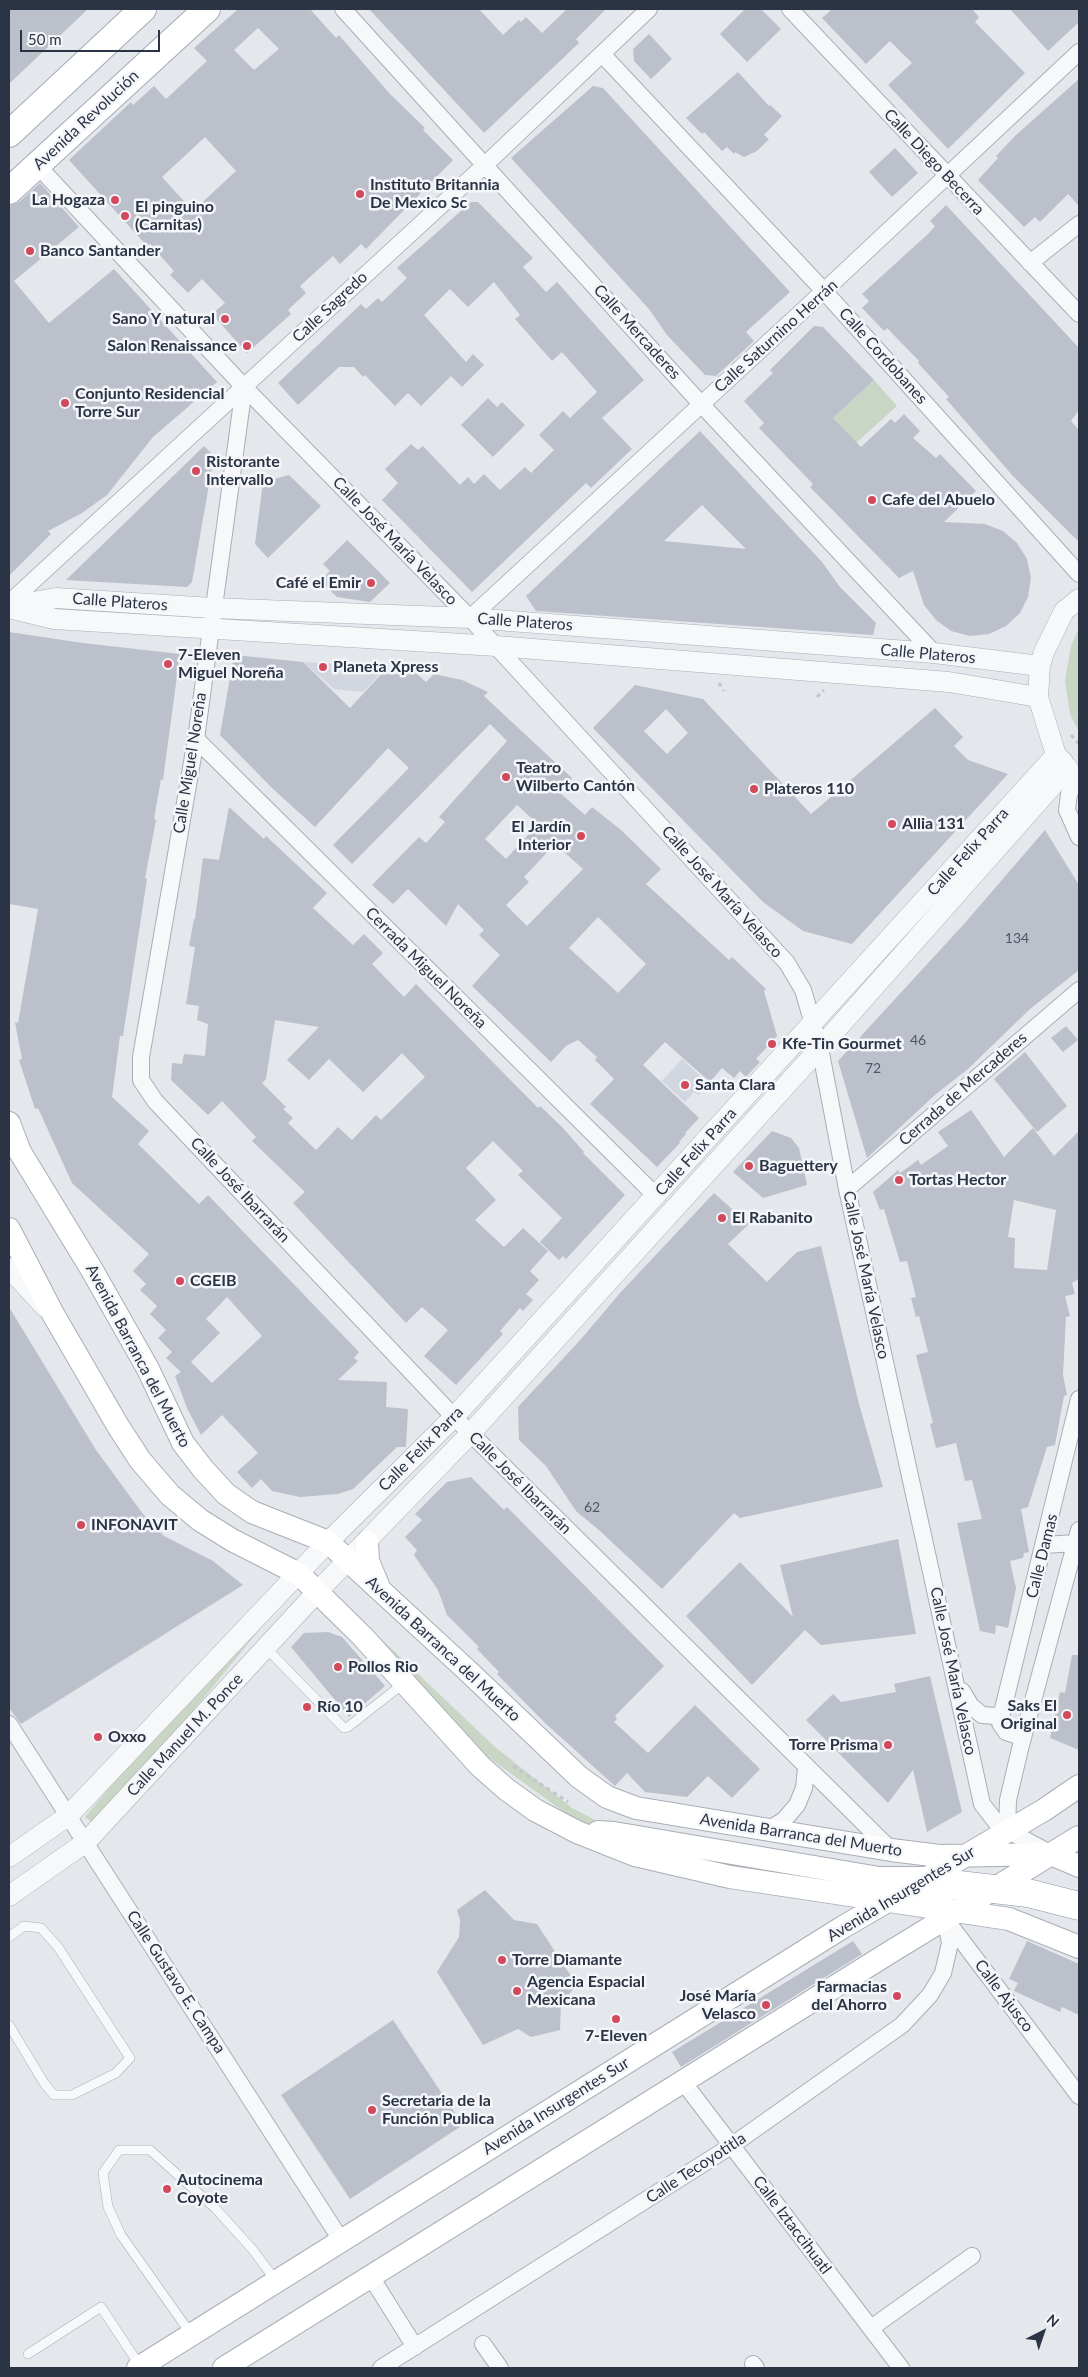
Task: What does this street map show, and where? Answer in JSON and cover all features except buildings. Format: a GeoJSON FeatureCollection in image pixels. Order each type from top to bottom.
{"type":"FeatureCollection","features":[{"type":"Feature","properties":{"kind":"highway"},"geometry":{"type":"LineString","coordinates":[[902,1900],[940,1885],[959,1884],[1028,1893],[1079,1906]]}},
{"type":"Feature","properties":{"kind":"main road"},"geometry":{"type":"LineString","coordinates":[[9,134],[143,9]]}},
{"type":"Feature","properties":{"kind":"main road","name":"Avenida Revolución"},"geometry":{"type":"LineString","coordinates":[[9,191],[207,9]]}},
{"type":"Feature","properties":{"kind":"main road","name":"Avenida Barranca del Muerto"},"geometry":{"type":"LineString","coordinates":[[9,1122],[20,1152],[92,1270],[148,1369],[183,1443],[203,1469],[226,1494],[252,1512],[328,1542],[579,1777],[607,1797],[636,1808],[891,1850],[965,1856],[1051,1854],[1079,1866]]}},
{"type":"Feature","properties":{"kind":"main road"},"geometry":{"type":"LineString","coordinates":[[9,1229],[52,1314],[136,1454],[170,1495],[200,1520],[232,1540],[299,1574],[318,1591],[480,1766],[506,1790],[535,1810],[577,1832],[635,1855],[730,1877],[902,1900],[952,1914],[1009,1919],[1079,1947]]}},
{"type":"Feature","properties":{"kind":"main road"},"geometry":{"type":"LineString","coordinates":[[367,1542],[368,1561],[375,1580],[386,1596]]}},
{"type":"Feature","properties":{"kind":"main road","name":"Avenida Insurgentes Sur"},"geometry":{"type":"LineString","coordinates":[[139,2367],[341,2240],[902,1900],[925,1878],[1044,1810],[1079,1786]]}},
{"type":"Feature","properties":{"kind":"main road"},"geometry":{"type":"LineString","coordinates":[[577,1832],[614,1833],[880,1878],[925,1878],[1051,1854]]}},
{"type":"Feature","properties":{"kind":"main road"},"geometry":{"type":"LineString","coordinates":[[224,2368],[952,1914],[1079,1837]]}},
{"type":"Feature","properties":{"kind":"street","name":"Calle Mercaderes"},"geometry":{"type":"LineString","coordinates":[[344,9],[702,404],[934,653]]}},
{"type":"Feature","properties":{"kind":"street","name":"Calle Sagredo"},"geometry":{"type":"LineString","coordinates":[[9,605],[486,164],[649,9]]}},
{"type":"Feature","properties":{"kind":"street","name":"Calle Diego Becerra"},"geometry":{"type":"LineString","coordinates":[[790,9],[1079,314]]}},
{"type":"Feature","properties":{"kind":"street","name":"Calle Saturnino Herrán"},"geometry":{"type":"LineString","coordinates":[[470,618],[824,292],[1079,52]]}},
{"type":"Feature","properties":{"kind":"street","name":"Calle Cordobanes"},"geometry":{"type":"LineString","coordinates":[[602,54],[824,292],[1079,574]]}},
{"type":"Feature","properties":{"kind":"street","name":"Calle José María Velasco"},"geometry":{"type":"LineString","coordinates":[[37,165],[244,387],[496,646],[787,963],[803,990],[814,1022],[820,1048],[847,1189],[982,1804],[993,1820],[1007,1831]]}},
{"type":"Feature","properties":{"kind":"street"},"geometry":{"type":"LineString","coordinates":[[1030,263],[1079,224]]}},
{"type":"Feature","properties":{"kind":"street","name":"Calle Miguel Noreña"},"geometry":{"type":"LineString","coordinates":[[141,1080],[141,1057],[196,739],[212,608],[244,387]]}},
{"type":"Feature","properties":{"kind":"street","name":"Calle Plateros"},"geometry":{"type":"LineString","coordinates":[[9,605],[56,598],[212,608],[470,618],[934,653],[1040,666]]}},
{"type":"Feature","properties":{"kind":"street"},"geometry":{"type":"LineString","coordinates":[[1079,599],[1064,611],[1044,652],[1040,666],[1038,697],[1070,769],[1067,810],[1079,837]]}},
{"type":"Feature","properties":{"kind":"street","name":"Calle Plateros"},"geometry":{"type":"LineString","coordinates":[[9,605],[54,619],[496,646],[949,682],[1038,697]]}},
{"type":"Feature","properties":{"kind":"street","name":"Cerrada Miguel Noreña"},"geometry":{"type":"LineString","coordinates":[[196,739],[656,1196]]}},
{"type":"Feature","properties":{"kind":"street","name":"Calle Felix Parra"},"geometry":{"type":"LineString","coordinates":[[328,1542],[454,1417],[814,1022],[1070,769]]}},
{"type":"Feature","properties":{"kind":"street","name":"Calle Felix Parra"},"geometry":{"type":"LineString","coordinates":[[349,1560],[470,1434],[1070,769]]}},
{"type":"Feature","properties":{"kind":"street","name":"Cerrada de Mercaderes"},"geometry":{"type":"LineString","coordinates":[[847,1189],[1079,990]]}},
{"type":"Feature","properties":{"kind":"street","name":"Calle José Ibarrarán"},"geometry":{"type":"LineString","coordinates":[[141,1080],[156,1100],[470,1434],[891,1850]]}},
{"type":"Feature","properties":{"kind":"street"},"geometry":{"type":"LineString","coordinates":[[9,1268],[52,1314]]}},
{"type":"Feature","properties":{"kind":"street","name":"Calle Damas"},"geometry":{"type":"LineString","coordinates":[[1002,1713],[1079,1400]]}},
{"type":"Feature","properties":{"kind":"street"},"geometry":{"type":"LineString","coordinates":[[1044,1545],[1078,1537]]}},
{"type":"Feature","properties":{"kind":"street","name":"Calle Damas"},"geometry":{"type":"LineString","coordinates":[[1007,1831],[1008,1800],[1078,1537]]}},
{"type":"Feature","properties":{"kind":"street","name":"Calle Manuel M. Ponce"},"geometry":{"type":"LineString","coordinates":[[9,1857],[68,1816],[328,1542]]}},
{"type":"Feature","properties":{"kind":"street","name":"Calle Manuel M. Ponce"},"geometry":{"type":"LineString","coordinates":[[9,1896],[86,1842],[318,1591],[349,1560]]}},
{"type":"Feature","properties":{"kind":"street"},"geometry":{"type":"LineString","coordinates":[[956,1680],[976,1712],[989,1717],[1002,1713],[1000,1723],[1006,1732],[1015,1735],[1027,1726]]}},
{"type":"Feature","properties":{"kind":"street","name":"Calle Gustavo E. Campa"},"geometry":{"type":"LineString","coordinates":[[9,1724],[341,2240]]}},
{"type":"Feature","properties":{"kind":"street"},"geometry":{"type":"LineString","coordinates":[[768,1830],[784,1820],[797,1805],[804,1788],[806,1768]]}},
{"type":"Feature","properties":{"kind":"street"},"geometry":{"type":"LineString","coordinates":[[1007,1831],[1051,1854]]}},
{"type":"Feature","properties":{"kind":"street","name":"Calle Ajusco"},"geometry":{"type":"LineString","coordinates":[[952,1914],[1079,2096]]}},
{"type":"Feature","properties":{"kind":"street","name":"Calle Tecoyotitla"},"geometry":{"type":"LineString","coordinates":[[381,2368],[732,2146],[902,2025],[922,2006],[937,1984],[948,1959],[952,1914]]}},
{"type":"Feature","properties":{"kind":"street","name":"Calle Iztaccihuatl"},"geometry":{"type":"LineString","coordinates":[[684,2082],[901,2368]]}},
{"type":"Feature","properties":{"kind":"street"},"geometry":{"type":"LineString","coordinates":[[871,2328],[972,2256]]}},
{"type":"Feature","properties":{"kind":"street"},"geometry":{"type":"LineString","coordinates":[[371,2277],[415,2347]]}},
{"type":"Feature","properties":{"kind":"street"},"geometry":{"type":"LineString","coordinates":[[483,2344],[500,2368]]}},
{"type":"Feature","properties":{"kind":"lane"},"geometry":{"type":"LineString","coordinates":[[266,1648],[344,1728],[348,1727],[404,1683]]}},
{"type":"Feature","properties":{"kind":"lane"},"geometry":{"type":"LineString","coordinates":[[9,1937],[24,1926],[41,1928],[58,1946],[130,2058],[116,2073],[72,2095],[54,2095],[44,2083],[9,2025]]}},
{"type":"Feature","properties":{"kind":"lane"},"geometry":{"type":"LineString","coordinates":[[192,2334],[121,2235],[108,2207],[102,2173],[119,2150],[150,2150],[216,2209],[253,2250],[276,2281]]}},
{"type":"Feature","properties":{"kind":"lane"},"geometry":{"type":"LineString","coordinates":[[28,2354],[101,2307],[139,2367]]}},
{"type":"Feature","properties":{"kind":"path"},"geometry":{"type":"LineString","coordinates":[[1067,730],[1079,744]]}},
{"type":"Feature","properties":{"kind":"path"},"geometry":{"type":"LineString","coordinates":[[508,1762],[573,1806]]}},
{"type":"Feature","properties":{"kind":"shaded area"},"geometry":{"type":"Polygon","coordinates":[[[303,662],[387,667],[363,692],[334,689],[303,662]]]}},
{"type":"Feature","properties":{"kind":"shaded area"},"geometry":{"type":"Polygon","coordinates":[[[682,1059],[709,1084],[699,1095],[694,1092],[685,1102],[662,1081],[682,1059]]]}},
{"type":"Feature","properties":{"kind":"green space"},"geometry":{"type":"Polygon","coordinates":[[[874,380],[897,406],[856,443],[833,418],[874,380]]]}},
{"type":"Feature","properties":{"kind":"green space"},"geometry":{"type":"Polygon","coordinates":[[[1079,628],[1079,732],[1070,714],[1065,680],[1071,646],[1079,628]]]}},
{"type":"Feature","properties":{"kind":"green space"},"geometry":{"type":"Polygon","coordinates":[[[336,1596],[495,1747],[572,1808],[624,1835],[599,1837],[488,1757],[404,1683],[336,1596]]]}},
{"type":"Feature","properties":{"kind":"green space"},"geometry":{"type":"Polygon","coordinates":[[[263,1603],[274,1612],[98,1827],[85,1817],[263,1603]]]}},
{"type":"Feature","properties":{"kind":"place","name":"Instituto Britannia De Mexico Sc"},"geometry":{"type":"Point","coordinates":[360,194]}},
{"type":"Feature","properties":{"kind":"place","name":"La Hogaza"},"geometry":{"type":"Point","coordinates":[115,200]}},
{"type":"Feature","properties":{"kind":"place","name":"El pinguino (Carnitas)"},"geometry":{"type":"Point","coordinates":[125,216]}},
{"type":"Feature","properties":{"kind":"place","name":"Banco Santander"},"geometry":{"type":"Point","coordinates":[30,251]}},
{"type":"Feature","properties":{"kind":"place","name":"Sano Y natural"},"geometry":{"type":"Point","coordinates":[225,319]}},
{"type":"Feature","properties":{"kind":"place","name":"Salon Renaissance"},"geometry":{"type":"Point","coordinates":[247,346]}},
{"type":"Feature","properties":{"kind":"place","name":"Conjunto Residencial Torre Sur"},"geometry":{"type":"Point","coordinates":[65,403]}},
{"type":"Feature","properties":{"kind":"place","name":"Ristorante Intervallo"},"geometry":{"type":"Point","coordinates":[196,471]}},
{"type":"Feature","properties":{"kind":"place","name":"Cafe del Abuelo"},"geometry":{"type":"Point","coordinates":[872,500]}},
{"type":"Feature","properties":{"kind":"place","name":"Café el Emir"},"geometry":{"type":"Point","coordinates":[371,583]}},
{"type":"Feature","properties":{"kind":"place","name":"7-Eleven Miguel Noreña"},"geometry":{"type":"Point","coordinates":[168,664]}},
{"type":"Feature","properties":{"kind":"place","name":"Planeta Xpress"},"geometry":{"type":"Point","coordinates":[323,667]}},
{"type":"Feature","properties":{"kind":"place","name":"Teatro Wilberto Cantón"},"geometry":{"type":"Point","coordinates":[506,777]}},
{"type":"Feature","properties":{"kind":"place","name":"Plateros 110"},"geometry":{"type":"Point","coordinates":[754,789]}},
{"type":"Feature","properties":{"kind":"place","name":"Allia 131"},"geometry":{"type":"Point","coordinates":[892,824]}},
{"type":"Feature","properties":{"kind":"place","name":"El Jardín Interior"},"geometry":{"type":"Point","coordinates":[581,836]}},
{"type":"Feature","properties":{"kind":"place","name":"Kfe-Tin Gourmet"},"geometry":{"type":"Point","coordinates":[772,1044]}},
{"type":"Feature","properties":{"kind":"place","name":"Santa Clara"},"geometry":{"type":"Point","coordinates":[685,1085]}},
{"type":"Feature","properties":{"kind":"place","name":"Baguettery"},"geometry":{"type":"Point","coordinates":[749,1166]}},
{"type":"Feature","properties":{"kind":"place","name":"Tortas Hector"},"geometry":{"type":"Point","coordinates":[899,1180]}},
{"type":"Feature","properties":{"kind":"place","name":"El Rabanito"},"geometry":{"type":"Point","coordinates":[722,1218]}},
{"type":"Feature","properties":{"kind":"place","name":"CGEIB"},"geometry":{"type":"Point","coordinates":[180,1281]}},
{"type":"Feature","properties":{"kind":"place","name":"INFONAVIT"},"geometry":{"type":"Point","coordinates":[81,1525]}},
{"type":"Feature","properties":{"kind":"place","name":"Pollos Rio"},"geometry":{"type":"Point","coordinates":[338,1667]}},
{"type":"Feature","properties":{"kind":"place","name":"Río 10"},"geometry":{"type":"Point","coordinates":[307,1707]}},
{"type":"Feature","properties":{"kind":"place","name":"Saks El Original"},"geometry":{"type":"Point","coordinates":[1067,1715]}},
{"type":"Feature","properties":{"kind":"place","name":"Oxxo"},"geometry":{"type":"Point","coordinates":[98,1737]}},
{"type":"Feature","properties":{"kind":"place","name":"Torre Prisma"},"geometry":{"type":"Point","coordinates":[888,1745]}},
{"type":"Feature","properties":{"kind":"place","name":"Torre Diamante"},"geometry":{"type":"Point","coordinates":[502,1960]}},
{"type":"Feature","properties":{"kind":"place","name":"Agencia Espacial Mexicana"},"geometry":{"type":"Point","coordinates":[517,1991]}},
{"type":"Feature","properties":{"kind":"place","name":"Farmacias del Ahorro"},"geometry":{"type":"Point","coordinates":[897,1996]}},
{"type":"Feature","properties":{"kind":"place","name":"José María Velasco"},"geometry":{"type":"Point","coordinates":[766,2005]}},
{"type":"Feature","properties":{"kind":"place","name":"7-Eleven"},"geometry":{"type":"Point","coordinates":[616,2019]}},
{"type":"Feature","properties":{"kind":"place","name":"Secretaria de la Función Publica"},"geometry":{"type":"Point","coordinates":[372,2110]}},
{"type":"Feature","properties":{"kind":"place","name":"Autocinema Coyote"},"geometry":{"type":"Point","coordinates":[167,2189]}}]}
